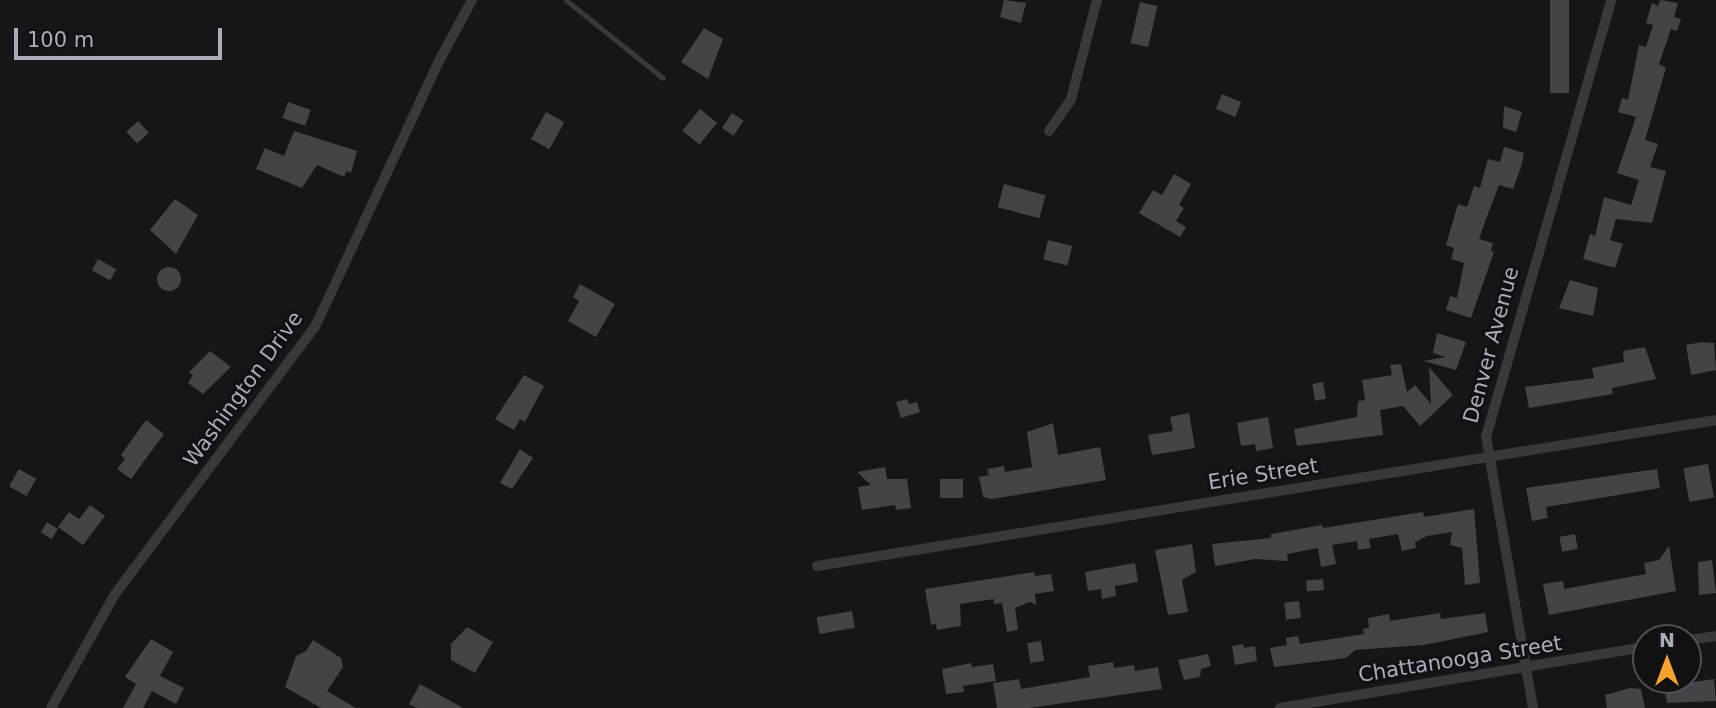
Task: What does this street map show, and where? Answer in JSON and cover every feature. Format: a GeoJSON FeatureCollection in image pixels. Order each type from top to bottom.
{"type":"FeatureCollection","features":[{"type":"Feature","properties":{"kind":"street","name":"Washington Drive"},"geometry":{"type":"LineString","coordinates":[[51,708],[115,594],[315,327],[439,61],[472,0]]}},
{"type":"Feature","properties":{"kind":"street"},"geometry":{"type":"LineString","coordinates":[[1049,131],[1070,99],[1097,0]]}},
{"type":"Feature","properties":{"kind":"street","name":"Denver Avenue"},"geometry":{"type":"LineString","coordinates":[[1533,708],[1488,457],[1488,423],[1611,0]]}},
{"type":"Feature","properties":{"kind":"street","name":"Erie Street"},"geometry":{"type":"LineString","coordinates":[[817,566],[1716,420]]}},
{"type":"Feature","properties":{"kind":"street","name":"Chattanooga Street"},"geometry":{"type":"LineString","coordinates":[[1280,708],[1632,649]]}},
{"type":"Feature","properties":{"kind":"lane"},"geometry":{"type":"LineString","coordinates":[[566,0],[663,78]]}},
{"type":"Feature","properties":{"kind":"building"},"geometry":{"type":"Polygon","coordinates":[[[1004,0],[1026,3],[1021,23],[1000,17],[1004,0]]]}},
{"type":"Feature","properties":{"kind":"building"},"geometry":{"type":"Polygon","coordinates":[[[1550,0],[1569,0],[1569,93],[1550,93],[1550,0]]]}},
{"type":"Feature","properties":{"kind":"building"},"geometry":{"type":"Polygon","coordinates":[[[1660,0],[1678,3],[1674,17],[1681,19],[1677,31],[1671,29],[1659,64],[1666,68],[1645,140],[1658,144],[1650,167],[1666,171],[1652,223],[1616,219],[1610,240],[1623,244],[1615,268],[1583,259],[1590,234],[1595,236],[1604,197],[1631,205],[1639,180],[1617,173],[1636,117],[1618,112],[1622,98],[1628,100],[1639,45],[1646,47],[1653,25],[1646,23],[1652,3],[1658,6],[1660,0]]]}},
{"type":"Feature","properties":{"kind":"building"},"geometry":{"type":"Polygon","coordinates":[[[1140,2],[1158,6],[1148,47],[1131,43],[1140,2]]]}},
{"type":"Feature","properties":{"kind":"building"},"geometry":{"type":"Polygon","coordinates":[[[704,28],[723,39],[708,79],[681,62],[704,28]]]}},
{"type":"Feature","properties":{"kind":"building"},"geometry":{"type":"Polygon","coordinates":[[[1222,94],[1241,102],[1235,117],[1216,109],[1222,94]]]}},
{"type":"Feature","properties":{"kind":"building"},"geometry":{"type":"Polygon","coordinates":[[[288,102],[311,110],[305,126],[282,118],[288,102]]]}},
{"type":"Feature","properties":{"kind":"building"},"geometry":{"type":"Polygon","coordinates":[[[1504,106],[1522,112],[1516,132],[1503,128],[1504,106]]]}},
{"type":"Feature","properties":{"kind":"building"},"geometry":{"type":"Polygon","coordinates":[[[700,109],[717,123],[699,145],[682,131],[700,109]]]}},
{"type":"Feature","properties":{"kind":"building"},"geometry":{"type":"Polygon","coordinates":[[[546,112],[564,122],[549,149],[531,139],[546,112]]]}},
{"type":"Feature","properties":{"kind":"building"},"geometry":{"type":"Polygon","coordinates":[[[732,113],[744,121],[734,136],[722,128],[732,113]]]}},
{"type":"Feature","properties":{"kind":"building"},"geometry":{"type":"Polygon","coordinates":[[[138,121],[149,133],[137,144],[126,132],[138,121]]]}},
{"type":"Feature","properties":{"kind":"building"},"geometry":{"type":"Polygon","coordinates":[[[294,131],[357,151],[351,173],[347,171],[344,177],[317,165],[302,188],[256,169],[265,148],[284,156],[294,131]]]}},
{"type":"Feature","properties":{"kind":"building"},"geometry":{"type":"Polygon","coordinates":[[[1504,147],[1524,153],[1513,189],[1499,185],[1479,239],[1493,243],[1491,251],[1494,252],[1471,318],[1446,310],[1450,296],[1457,298],[1464,263],[1451,259],[1454,248],[1446,245],[1458,204],[1467,207],[1474,186],[1480,188],[1488,159],[1500,162],[1504,147]]]}},
{"type":"Feature","properties":{"kind":"building"},"geometry":{"type":"Polygon","coordinates":[[[1174,174],[1191,184],[1179,205],[1184,208],[1176,221],[1186,227],[1180,237],[1139,213],[1153,190],[1162,195],[1174,174]]]}},
{"type":"Feature","properties":{"kind":"building"},"geometry":{"type":"Polygon","coordinates":[[[1004,184],[1046,195],[1039,218],[998,207],[1004,184]]]}},
{"type":"Feature","properties":{"kind":"building"},"geometry":{"type":"Polygon","coordinates":[[[175,199],[198,215],[176,254],[150,230],[175,199]]]}},
{"type":"Feature","properties":{"kind":"building"},"geometry":{"type":"Polygon","coordinates":[[[1048,240],[1072,246],[1067,265],[1043,259],[1048,240]]]}},
{"type":"Feature","properties":{"kind":"building"},"geometry":{"type":"Polygon","coordinates":[[[98,259],[116,269],[110,281],[92,270],[98,259]]]}},
{"type":"Feature","properties":{"kind":"building"},"geometry":{"type":"Polygon","coordinates":[[[169,267],[177,271],[181,279],[177,287],[169,291],[161,287],[157,279],[161,271],[169,267]]]}},
{"type":"Feature","properties":{"kind":"building"},"geometry":{"type":"Polygon","coordinates":[[[1570,280],[1598,288],[1593,316],[1559,308],[1570,280]]]}},
{"type":"Feature","properties":{"kind":"building"},"geometry":{"type":"Polygon","coordinates":[[[580,284],[615,304],[596,337],[568,321],[579,301],[573,297],[580,284]]]}},
{"type":"Feature","properties":{"kind":"building"},"geometry":{"type":"Polygon","coordinates":[[[1437,333],[1466,342],[1456,370],[1423,361],[1446,357],[1433,353],[1437,333]]]}},
{"type":"Feature","properties":{"kind":"building"},"geometry":{"type":"Polygon","coordinates":[[[1714,343],[1716,370],[1691,375],[1686,345],[1714,343]]]}},
{"type":"Feature","properties":{"kind":"building"},"geometry":{"type":"Polygon","coordinates":[[[1645,347],[1656,379],[1612,388],[1613,394],[1529,408],[1525,387],[1594,378],[1592,368],[1624,362],[1623,351],[1645,347]]]}},
{"type":"Feature","properties":{"kind":"building"},"geometry":{"type":"Polygon","coordinates":[[[210,351],[231,367],[203,394],[188,383],[193,375],[189,372],[210,351]]]}},
{"type":"Feature","properties":{"kind":"building"},"geometry":{"type":"Polygon","coordinates":[[[1401,364],[1407,392],[1415,385],[1431,404],[1429,367],[1453,395],[1420,426],[1403,406],[1380,410],[1383,435],[1297,446],[1294,429],[1357,417],[1358,401],[1365,400],[1362,380],[1392,375],[1390,365],[1401,364]]]}},
{"type":"Feature","properties":{"kind":"building"},"geometry":{"type":"Polygon","coordinates":[[[524,375],[544,386],[525,422],[520,419],[514,430],[495,419],[524,375]]]}},
{"type":"Feature","properties":{"kind":"building"},"geometry":{"type":"Polygon","coordinates":[[[1323,382],[1326,399],[1315,401],[1312,384],[1323,382]]]}},
{"type":"Feature","properties":{"kind":"building"},"geometry":{"type":"Polygon","coordinates":[[[907,399],[909,404],[917,402],[920,412],[901,418],[896,402],[907,399]]]}},
{"type":"Feature","properties":{"kind":"building"},"geometry":{"type":"Polygon","coordinates":[[[1189,413],[1195,448],[1152,455],[1148,435],[1173,431],[1170,417],[1189,413]]]}},
{"type":"Feature","properties":{"kind":"building"},"geometry":{"type":"Polygon","coordinates":[[[1268,417],[1273,448],[1256,451],[1255,444],[1241,446],[1237,423],[1268,417]]]}},
{"type":"Feature","properties":{"kind":"building"},"geometry":{"type":"Polygon","coordinates":[[[146,420],[164,434],[131,479],[117,469],[125,459],[121,455],[146,420]]]}},
{"type":"Feature","properties":{"kind":"building"},"geometry":{"type":"Polygon","coordinates":[[[1053,423],[1058,455],[1100,447],[1106,480],[992,499],[983,497],[979,477],[989,475],[987,469],[1004,466],[1005,472],[1032,467],[1027,432],[1053,423]]]}},
{"type":"Feature","properties":{"kind":"building"},"geometry":{"type":"Polygon","coordinates":[[[520,449],[533,458],[512,489],[500,483],[520,449]]]}},
{"type":"Feature","properties":{"kind":"building"},"geometry":{"type":"Polygon","coordinates":[[[1708,464],[1714,497],[1689,502],[1683,468],[1708,464]]]}},
{"type":"Feature","properties":{"kind":"building"},"geometry":{"type":"Polygon","coordinates":[[[885,467],[887,479],[907,479],[911,508],[896,510],[895,505],[862,510],[858,487],[871,485],[857,472],[885,467]]]}},
{"type":"Feature","properties":{"kind":"building"},"geometry":{"type":"Polygon","coordinates":[[[19,469],[36,479],[26,496],[9,486],[19,469]]]}},
{"type":"Feature","properties":{"kind":"building"},"geometry":{"type":"Polygon","coordinates":[[[1657,469],[1660,488],[1546,507],[1548,518],[1532,521],[1526,488],[1657,469]]]}},
{"type":"Feature","properties":{"kind":"building"},"geometry":{"type":"Polygon","coordinates":[[[940,479],[963,479],[963,498],[940,498],[940,479]]]}},
{"type":"Feature","properties":{"kind":"building"},"geometry":{"type":"Polygon","coordinates":[[[90,505],[105,516],[83,545],[58,527],[69,512],[79,519],[90,505]]]}},
{"type":"Feature","properties":{"kind":"building"},"geometry":{"type":"Polygon","coordinates":[[[1474,509],[1480,583],[1465,585],[1462,548],[1450,545],[1452,532],[1427,536],[1415,542],[1416,548],[1402,551],[1398,534],[1369,539],[1371,548],[1358,550],[1357,541],[1332,545],[1336,564],[1321,567],[1318,548],[1287,554],[1288,561],[1255,559],[1215,566],[1212,544],[1271,538],[1271,534],[1322,525],[1323,528],[1423,512],[1424,517],[1474,509]]]}},
{"type":"Feature","properties":{"kind":"building"},"geometry":{"type":"Polygon","coordinates":[[[47,522],[58,529],[52,539],[41,532],[47,522]]]}},
{"type":"Feature","properties":{"kind":"building"},"geometry":{"type":"Polygon","coordinates":[[[1575,534],[1578,549],[1562,552],[1559,537],[1575,534]]]}},
{"type":"Feature","properties":{"kind":"building"},"geometry":{"type":"Polygon","coordinates":[[[1192,544],[1196,572],[1182,580],[1188,612],[1168,615],[1155,550],[1192,544]]]}},
{"type":"Feature","properties":{"kind":"building"},"geometry":{"type":"Polygon","coordinates":[[[1669,546],[1676,591],[1549,615],[1543,584],[1563,581],[1564,589],[1646,574],[1644,563],[1659,560],[1669,546]]]}},
{"type":"Feature","properties":{"kind":"building"},"geometry":{"type":"Polygon","coordinates":[[[1712,560],[1716,593],[1699,595],[1698,562],[1712,560]]]}},
{"type":"Feature","properties":{"kind":"building"},"geometry":{"type":"Polygon","coordinates":[[[1135,563],[1138,582],[1115,586],[1116,596],[1102,599],[1101,589],[1088,591],[1085,572],[1135,563]]]}},
{"type":"Feature","properties":{"kind":"building"},"geometry":{"type":"Polygon","coordinates":[[[1034,572],[1035,576],[1051,574],[1054,591],[1035,594],[1036,605],[1030,602],[1015,608],[1018,630],[1007,632],[1002,603],[994,604],[994,599],[960,604],[961,626],[937,630],[936,624],[931,625],[925,589],[1034,572]]]}},
{"type":"Feature","properties":{"kind":"building"},"geometry":{"type":"Polygon","coordinates":[[[1323,579],[1324,590],[1307,591],[1306,580],[1323,579]]]}},
{"type":"Feature","properties":{"kind":"building"},"geometry":{"type":"Polygon","coordinates":[[[1299,601],[1301,618],[1286,620],[1284,603],[1299,601]]]}},
{"type":"Feature","properties":{"kind":"building"},"geometry":{"type":"Polygon","coordinates":[[[852,611],[855,628],[819,634],[817,617],[852,611]]]}},
{"type":"Feature","properties":{"kind":"building"},"geometry":{"type":"Polygon","coordinates":[[[1440,613],[1441,619],[1485,613],[1488,632],[1424,645],[1355,650],[1346,658],[1274,667],[1270,648],[1287,645],[1286,638],[1298,636],[1300,644],[1364,634],[1363,629],[1369,628],[1368,618],[1389,614],[1390,621],[1440,613]]]}},
{"type":"Feature","properties":{"kind":"building"},"geometry":{"type":"Polygon","coordinates":[[[467,627],[493,642],[475,673],[451,660],[451,644],[467,627]]]}},
{"type":"Feature","properties":{"kind":"building"},"geometry":{"type":"Polygon","coordinates":[[[151,639],[173,652],[160,676],[184,688],[176,704],[152,691],[143,708],[123,708],[136,684],[125,677],[151,639]]]}},
{"type":"Feature","properties":{"kind":"building"},"geometry":{"type":"Polygon","coordinates":[[[313,640],[341,658],[343,667],[327,691],[356,708],[321,708],[285,687],[296,656],[306,651],[313,640]]]}},
{"type":"Feature","properties":{"kind":"building"},"geometry":{"type":"Polygon","coordinates":[[[1041,641],[1044,661],[1030,663],[1027,643],[1041,641]]]}},
{"type":"Feature","properties":{"kind":"building"},"geometry":{"type":"Polygon","coordinates":[[[1243,644],[1244,648],[1255,646],[1257,661],[1235,665],[1232,646],[1243,644]]]}},
{"type":"Feature","properties":{"kind":"building"},"geometry":{"type":"Polygon","coordinates":[[[1208,654],[1211,666],[1201,669],[1200,677],[1184,680],[1178,660],[1208,654]]]}},
{"type":"Feature","properties":{"kind":"building"},"geometry":{"type":"Polygon","coordinates":[[[1113,662],[1114,668],[1134,665],[1135,671],[1158,667],[1162,689],[1029,708],[997,708],[993,683],[1019,679],[1021,689],[1090,677],[1088,666],[1113,662]]]}},
{"type":"Feature","properties":{"kind":"building"},"geometry":{"type":"Polygon","coordinates":[[[971,663],[972,667],[993,664],[996,681],[963,686],[964,692],[946,694],[942,669],[971,663]]]}},
{"type":"Feature","properties":{"kind":"building"},"geometry":{"type":"Polygon","coordinates":[[[1714,679],[1716,701],[1667,703],[1665,694],[1702,694],[1702,681],[1714,679]]]}},
{"type":"Feature","properties":{"kind":"building"},"geometry":{"type":"Polygon","coordinates":[[[420,684],[463,708],[417,708],[409,704],[420,684]]]}},
{"type":"Feature","properties":{"kind":"building"},"geometry":{"type":"Polygon","coordinates":[[[1632,688],[1632,694],[1642,694],[1645,708],[1607,708],[1605,695],[1632,688]]]}}]}
